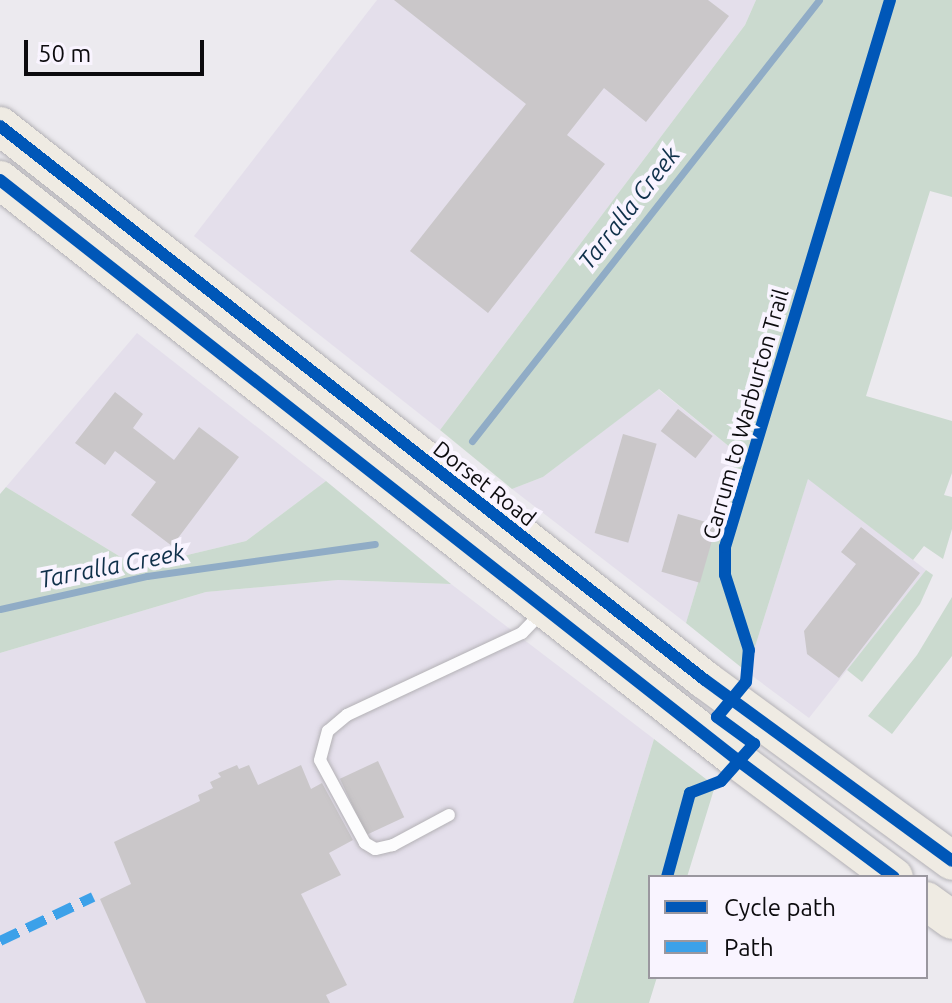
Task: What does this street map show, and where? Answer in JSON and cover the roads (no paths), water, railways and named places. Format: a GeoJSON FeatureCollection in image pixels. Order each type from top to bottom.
{"type":"FeatureCollection","features":[{"type":"Feature","properties":{"kind":"main road","name":"Dorset Road"},"geometry":{"type":"LineString","coordinates":[[0,126],[571,576],[952,861]]}},
{"type":"Feature","properties":{"kind":"main road"},"geometry":{"type":"LineString","coordinates":[[3,189],[187,328],[891,875]]}},
{"type":"Feature","properties":{"kind":"main road"},"geometry":{"type":"LineString","coordinates":[[187,328],[213,295]]}},
{"type":"Feature","properties":{"kind":"main road"},"geometry":{"type":"LineString","coordinates":[[545,609],[571,576]]}},
{"type":"Feature","properties":{"kind":"main road"},"geometry":{"type":"LineString","coordinates":[[928,902],[952,920]]}},
{"type":"Feature","properties":{"kind":"lane"},"geometry":{"type":"LineString","coordinates":[[449,815],[393,845],[375,849],[365,843],[320,760],[328,731],[339,720],[460,666],[522,633],[545,609]]}},
{"type":"Feature","properties":{"kind":"waterway","name":"Tarralla Creek"},"geometry":{"type":"LineString","coordinates":[[472,441],[819,0]]}},
{"type":"Feature","properties":{"kind":"waterway","name":"Tarralla Creek"},"geometry":{"type":"LineString","coordinates":[[0,609],[147,576],[375,544]]}}]}
